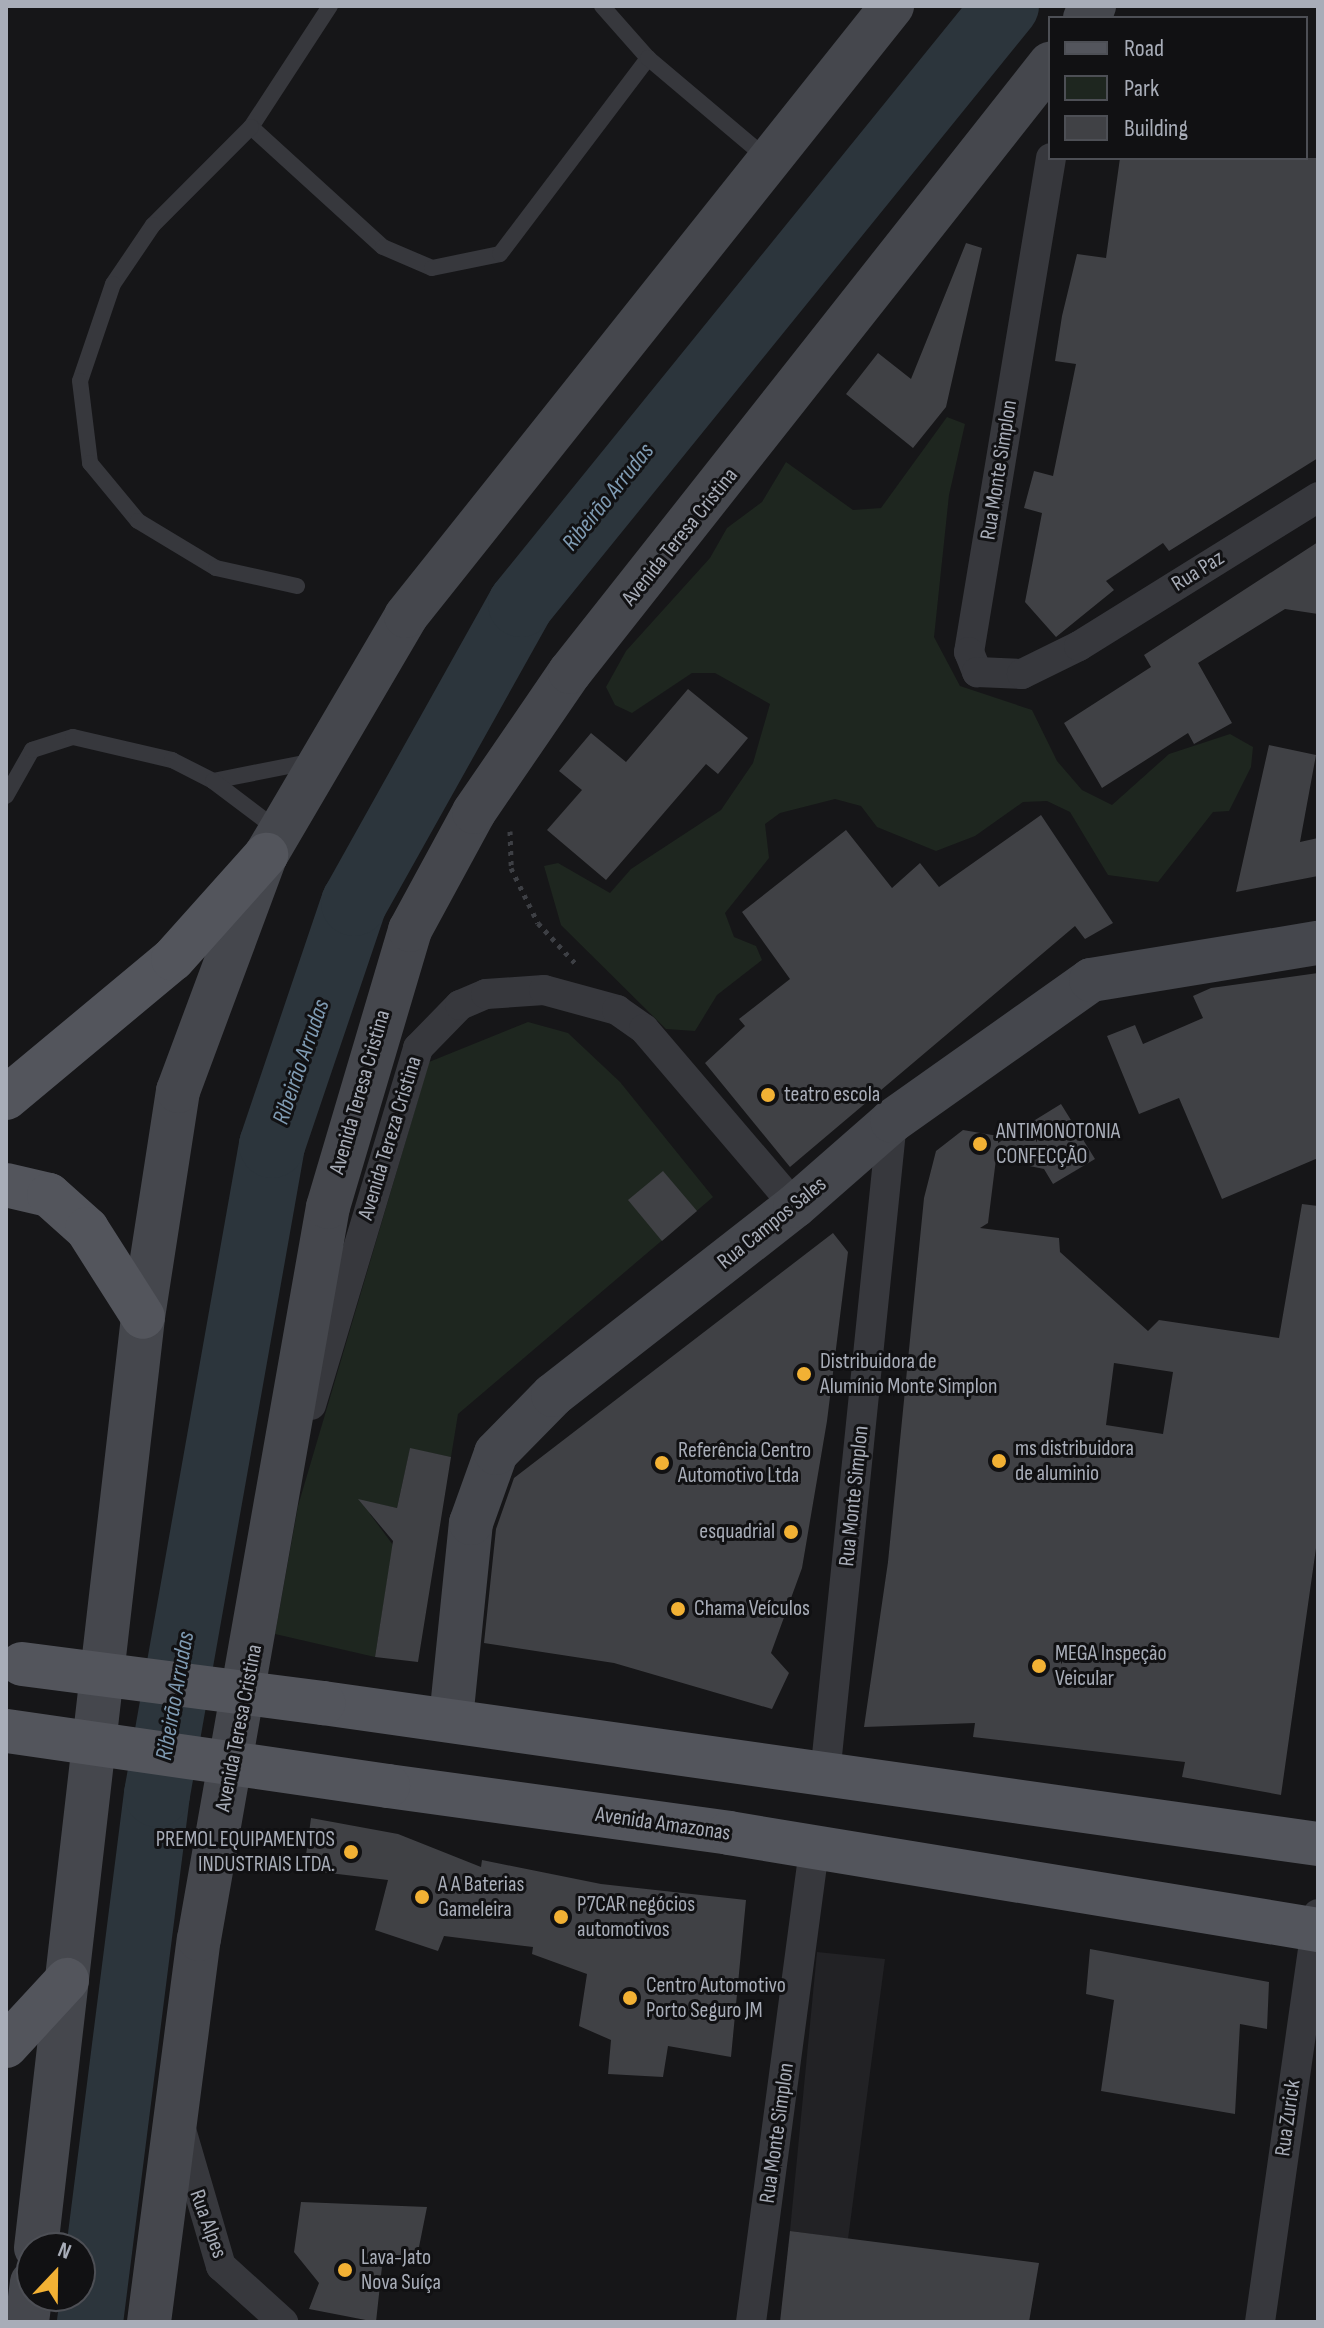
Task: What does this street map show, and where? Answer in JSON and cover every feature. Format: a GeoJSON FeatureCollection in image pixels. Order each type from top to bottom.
{"type":"FeatureCollection","features":[{"type":"Feature","properties":{"kind":"main road"},"geometry":{"type":"LineString","coordinates":[[38,2232],[143,1317],[178,1091],[272,843],[406,616],[765,157],[892,6]]}},
{"type":"Feature","properties":{"kind":"main road","name":"Avenida Teresa Cristina"},"geometry":{"type":"LineString","coordinates":[[149,2322],[175,2102],[279,1514],[328,1207],[410,930],[474,812],[570,672],[1048,67]]}},
{"type":"Feature","properties":{"kind":"main road"},"geometry":{"type":"LineString","coordinates":[[6,1098],[173,959],[272,843]]}},
{"type":"Feature","properties":{"kind":"main road","name":"Rua Campos Sales"},"geometry":{"type":"LineString","coordinates":[[451,1719],[471,1523],[496,1453],[553,1395],[795,1206],[892,1121],[1091,980],[1318,943]]}},
{"type":"Feature","properties":{"kind":"main road"},"geometry":{"type":"LineString","coordinates":[[6,1185],[49,1195],[87,1229],[143,1317]]}},
{"type":"Feature","properties":{"kind":"main road"},"geometry":{"type":"LineString","coordinates":[[14,1663],[451,1719],[1318,1844]]}},
{"type":"Feature","properties":{"kind":"main road","name":"Avenida Amazonas"},"geometry":{"type":"LineString","coordinates":[[6,1731],[1317,1924]]}},
{"type":"Feature","properties":{"kind":"main road"},"geometry":{"type":"LineString","coordinates":[[6,2046],[67,1980]]}},
{"type":"Feature","properties":{"kind":"street","name":"Rua Monte Simplon"},"geometry":{"type":"LineString","coordinates":[[1051,160],[969,652],[977,672],[993,678],[1022,674],[1079,646]]}},
{"type":"Feature","properties":{"kind":"street","name":"Rua Paz"},"geometry":{"type":"LineString","coordinates":[[1079,646],[1318,497]]}},
{"type":"Feature","properties":{"kind":"street","name":"Avenida Tereza Cristina"},"geometry":{"type":"LineString","coordinates":[[279,1514],[418,1048],[435,1023],[486,994],[544,990],[617,1010],[644,1029],[795,1206]]}},
{"type":"Feature","properties":{"kind":"street","name":"Rua Monte Simplon"},"geometry":{"type":"LineString","coordinates":[[825,1775],[892,1121]]}},
{"type":"Feature","properties":{"kind":"street","name":"Rua Monte Simplon"},"geometry":{"type":"LineString","coordinates":[[751,2322],[814,1848]]}},
{"type":"Feature","properties":{"kind":"street","name":"Rua Zurick"},"geometry":{"type":"LineString","coordinates":[[1260,2322],[1317,1924]]}},
{"type":"Feature","properties":{"kind":"street","name":"Rua Alpes"},"geometry":{"type":"LineString","coordinates":[[175,2102],[196,2196],[221,2266],[283,2322]]}},
{"type":"Feature","properties":{"kind":"lane"},"geometry":{"type":"LineString","coordinates":[[297,586],[216,568],[138,521],[90,463],[80,381],[121,272],[153,225],[251,127],[330,6]]}},
{"type":"Feature","properties":{"kind":"lane"},"geometry":{"type":"LineString","coordinates":[[602,6],[648,58],[765,157]]}},
{"type":"Feature","properties":{"kind":"lane"},"geometry":{"type":"LineString","coordinates":[[251,127],[383,247],[432,268],[500,254],[648,58]]}},
{"type":"Feature","properties":{"kind":"lane"},"geometry":{"type":"LineString","coordinates":[[6,796],[32,750],[73,737],[172,760],[213,781],[272,843]]}},
{"type":"Feature","properties":{"kind":"lane"},"geometry":{"type":"LineString","coordinates":[[213,781],[318,761]]}},
{"type":"Feature","properties":{"kind":"path"},"geometry":{"type":"LineString","coordinates":[[509,823],[511,868],[538,923],[617,1010]]}},
{"type":"Feature","properties":{"kind":"shaded area"},"geometry":{"type":"Polygon","coordinates":[[[817,1952],[885,1959],[848,2239],[790,2231],[817,1952]]]}},
{"type":"Feature","properties":{"kind":"green space"},"geometry":{"type":"Polygon","coordinates":[[[947,417],[965,424],[949,495],[934,637],[960,686],[1032,710],[1057,761],[1082,790],[1112,805],[1169,754],[1230,734],[1253,747],[1251,767],[1229,811],[1213,812],[1158,882],[1108,875],[1070,812],[1047,801],[1023,802],[975,836],[936,851],[877,827],[861,806],[835,799],[780,813],[765,824],[769,858],[725,913],[734,937],[756,946],[762,960],[717,995],[695,1031],[666,1029],[561,925],[544,866],[558,863],[610,893],[631,869],[721,810],[753,763],[770,704],[715,673],[692,673],[632,713],[615,705],[606,687],[626,651],[710,558],[727,528],[762,502],[786,462],[853,510],[881,508],[947,417]]]}},
{"type":"Feature","properties":{"kind":"green space"},"geometry":{"type":"Polygon","coordinates":[[[528,1022],[568,1033],[620,1082],[713,1197],[458,1414],[451,1457],[410,1449],[397,1508],[373,1503],[370,1514],[393,1545],[375,1657],[275,1634],[298,1506],[429,1062],[528,1022]]]}},
{"type":"Feature","properties":{"kind":"building"},"geometry":{"type":"Polygon","coordinates":[[[1318,158],[1318,458],[1169,551],[1163,543],[1106,581],[1114,590],[1056,637],[1025,602],[1042,513],[1024,508],[1034,471],[1053,476],[1076,364],[1055,361],[1077,254],[1106,258],[1120,160],[1318,158]]]}},
{"type":"Feature","properties":{"kind":"building"},"geometry":{"type":"Polygon","coordinates":[[[966,243],[982,248],[946,407],[913,448],[846,394],[878,353],[911,379],[966,243]]]}},
{"type":"Feature","properties":{"kind":"building"},"geometry":{"type":"Polygon","coordinates":[[[1318,542],[1318,614],[1285,609],[1198,663],[1232,723],[1194,744],[1188,733],[1102,788],[1064,723],[1151,667],[1144,655],[1318,542]]]}},
{"type":"Feature","properties":{"kind":"building"},"geometry":{"type":"Polygon","coordinates":[[[688,689],[748,738],[718,774],[706,764],[606,880],[547,830],[582,790],[559,771],[591,733],[626,762],[688,689]]]}},
{"type":"Feature","properties":{"kind":"building"},"geometry":{"type":"Polygon","coordinates":[[[1269,745],[1316,755],[1300,842],[1318,838],[1318,876],[1236,892],[1269,745]]]}},
{"type":"Feature","properties":{"kind":"building"},"geometry":{"type":"Polygon","coordinates":[[[1041,815],[1113,923],[1085,939],[1075,926],[790,1167],[705,1063],[745,1026],[739,1019],[790,979],[742,912],[846,830],[892,888],[920,863],[939,887],[1041,815]]]}},
{"type":"Feature","properties":{"kind":"building"},"geometry":{"type":"Polygon","coordinates":[[[1318,973],[1318,1158],[1222,1199],[1179,1098],[1139,1114],[1107,1036],[1135,1025],[1143,1044],[1203,1018],[1193,996],[1211,988],[1318,973]]]}},
{"type":"Feature","properties":{"kind":"building"},"geometry":{"type":"Polygon","coordinates":[[[1061,1104],[1095,1159],[1053,1184],[1044,1169],[996,1159],[988,1223],[980,1228],[1059,1238],[1060,1252],[1148,1331],[1159,1320],[1279,1338],[1302,1204],[1318,1206],[1318,1534],[1281,1795],[1182,1777],[1185,1762],[973,1737],[975,1723],[864,1727],[888,1562],[924,1198],[936,1151],[963,1130],[998,1136],[998,1143],[1061,1104]],[[1114,1363],[1106,1425],[1163,1434],[1173,1372],[1114,1363]]]}},
{"type":"Feature","properties":{"kind":"building"},"geometry":{"type":"Polygon","coordinates":[[[663,1171],[697,1211],[662,1241],[628,1200],[663,1171]]]}},
{"type":"Feature","properties":{"kind":"building"},"geometry":{"type":"Polygon","coordinates":[[[833,1233],[848,1252],[827,1421],[802,1568],[771,1653],[789,1673],[772,1709],[614,1663],[484,1643],[496,1529],[514,1478],[833,1233]]]}},
{"type":"Feature","properties":{"kind":"building"},"geometry":{"type":"Polygon","coordinates":[[[410,1448],[451,1457],[418,1662],[375,1657],[393,1541],[358,1499],[397,1508],[410,1448]]]}},
{"type":"Feature","properties":{"kind":"building"},"geometry":{"type":"Polygon","coordinates":[[[311,1818],[398,1834],[481,1867],[482,1860],[601,1884],[746,1900],[731,2057],[668,2046],[663,2077],[608,2074],[611,2040],[579,2026],[587,1974],[532,1954],[533,1947],[444,1936],[438,1951],[375,1930],[388,1880],[304,1870],[311,1818]]]}},
{"type":"Feature","properties":{"kind":"building"},"geometry":{"type":"Polygon","coordinates":[[[1090,1949],[1269,1982],[1267,2029],[1240,2024],[1235,2114],[1101,2091],[1114,2000],[1086,1994],[1090,1949]]]}},
{"type":"Feature","properties":{"kind":"building","name":"Lava-Jato Nova Suíça"},"geometry":{"type":"Polygon","coordinates":[[[301,2202],[427,2207],[417,2257],[383,2257],[376,2322],[309,2309],[319,2283],[294,2252],[301,2202]]]}},
{"type":"Feature","properties":{"kind":"building"},"geometry":{"type":"Polygon","coordinates":[[[790,2231],[1039,2263],[1029,2322],[780,2322],[790,2231]]]}},
{"type":"Feature","properties":{"kind":"waterway","name":"Ribeirão Arrudas"},"geometry":{"type":"LineString","coordinates":[[90,2322],[157,1794],[272,1145],[354,903],[521,604],[1006,6]]}},
{"type":"Feature","properties":{"kind":"place","name":"teatro escola"},"geometry":{"type":"Point","coordinates":[768,1095]}},
{"type":"Feature","properties":{"kind":"place","name":"ANTIMONOTONIA CONFECÇÃO"},"geometry":{"type":"Point","coordinates":[980,1144]}},
{"type":"Feature","properties":{"kind":"place","name":"Distribuidora de Alumínio Monte Simplon"},"geometry":{"type":"Point","coordinates":[804,1374]}},
{"type":"Feature","properties":{"kind":"place","name":"ms distribuidora de aluminio"},"geometry":{"type":"Point","coordinates":[999,1461]}},
{"type":"Feature","properties":{"kind":"place","name":"Referência Centro Automotivo Ltda"},"geometry":{"type":"Point","coordinates":[662,1463]}},
{"type":"Feature","properties":{"kind":"place","name":"esquadrial"},"geometry":{"type":"Point","coordinates":[791,1532]}},
{"type":"Feature","properties":{"kind":"place","name":"Chama Veículos"},"geometry":{"type":"Point","coordinates":[678,1609]}},
{"type":"Feature","properties":{"kind":"place","name":"MEGA Inspeção Veicular"},"geometry":{"type":"Point","coordinates":[1039,1666]}},
{"type":"Feature","properties":{"kind":"place","name":"PREMOL EQUIPAMENTOS INDUSTRIAIS LTDA."},"geometry":{"type":"Point","coordinates":[351,1852]}},
{"type":"Feature","properties":{"kind":"place","name":"A A Baterias Gameleira"},"geometry":{"type":"Point","coordinates":[422,1897]}},
{"type":"Feature","properties":{"kind":"place","name":"P7CAR negócios automotivos"},"geometry":{"type":"Point","coordinates":[561,1917]}},
{"type":"Feature","properties":{"kind":"place","name":"Centro Automotivo Porto Seguro JM"},"geometry":{"type":"Point","coordinates":[630,1998]}},
{"type":"Feature","properties":{"kind":"place","name":"Lava-Jato Nova Suíça"},"geometry":{"type":"Point","coordinates":[345,2270]}}]}
